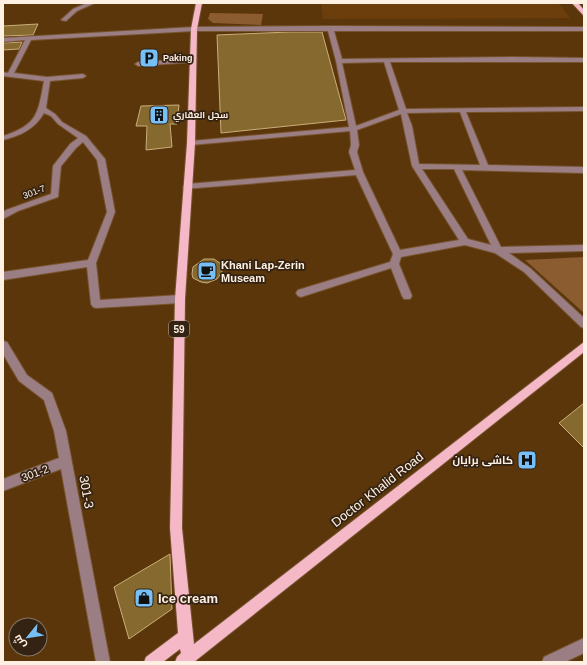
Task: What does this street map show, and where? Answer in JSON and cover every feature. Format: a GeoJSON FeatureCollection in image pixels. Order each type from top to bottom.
{"type":"FeatureCollection","features":[{"type":"Feature","properties":{"kind":"main road","name":"59"},"geometry":{"type":"LineString","coordinates":[[189,660],[185,636],[176,528],[180,299],[186,187],[191,143],[192,61],[194,29],[198,3]]}},
{"type":"Feature","properties":{"kind":"main road"},"geometry":{"type":"LineString","coordinates":[[575,3],[584,14]]}},
{"type":"Feature","properties":{"kind":"main road","name":"Doctor Khalid Road"},"geometry":{"type":"LineString","coordinates":[[189,660],[584,346]]}},
{"type":"Feature","properties":{"kind":"main road"},"geometry":{"type":"LineString","coordinates":[[151,662],[185,636]]}},
{"type":"Feature","properties":{"kind":"street"},"geometry":{"type":"LineString","coordinates":[[64,20],[75,10],[88,3]]}},
{"type":"Feature","properties":{"kind":"street"},"geometry":{"type":"LineString","coordinates":[[330,28],[339,61],[353,129],[355,145],[354,152],[359,172],[397,254],[394,264],[407,296]]}},
{"type":"Feature","properties":{"kind":"street"},"geometry":{"type":"LineString","coordinates":[[3,40],[194,29],[584,29]]}},
{"type":"Feature","properties":{"kind":"street"},"geometry":{"type":"LineString","coordinates":[[11,74],[29,38]]}},
{"type":"Feature","properties":{"kind":"street"},"geometry":{"type":"LineString","coordinates":[[386,60],[408,126],[416,166],[465,242]]}},
{"type":"Feature","properties":{"kind":"street"},"geometry":{"type":"LineString","coordinates":[[339,61],[584,60]]}},
{"type":"Feature","properties":{"kind":"street"},"geometry":{"type":"LineString","coordinates":[[138,64],[192,61]]}},
{"type":"Feature","properties":{"kind":"street"},"geometry":{"type":"LineString","coordinates":[[3,74],[48,79],[83,76]]}},
{"type":"Feature","properties":{"kind":"street"},"geometry":{"type":"LineString","coordinates":[[3,138],[26,131],[38,118],[42,109],[48,79]]}},
{"type":"Feature","properties":{"kind":"street"},"geometry":{"type":"LineString","coordinates":[[42,109],[53,115],[60,123],[83,138],[101,159],[111,212],[91,263],[96,304],[180,299]]}},
{"type":"Feature","properties":{"kind":"street"},"geometry":{"type":"LineString","coordinates":[[191,143],[353,129],[403,111],[584,109]]}},
{"type":"Feature","properties":{"kind":"street"},"geometry":{"type":"LineString","coordinates":[[462,110],[484,168]]}},
{"type":"Feature","properties":{"kind":"street","name":"301-7"},"geometry":{"type":"LineString","coordinates":[[3,216],[9,212],[35,204],[55,195],[57,166],[73,146],[83,138]]}},
{"type":"Feature","properties":{"kind":"street"},"geometry":{"type":"LineString","coordinates":[[416,166],[584,170]]}},
{"type":"Feature","properties":{"kind":"street"},"geometry":{"type":"LineString","coordinates":[[457,167],[498,250],[527,270],[584,324]]}},
{"type":"Feature","properties":{"kind":"street"},"geometry":{"type":"LineString","coordinates":[[186,187],[359,172]]}},
{"type":"Feature","properties":{"kind":"street"},"geometry":{"type":"LineString","coordinates":[[397,254],[465,242],[498,250],[584,248]]}},
{"type":"Feature","properties":{"kind":"street"},"geometry":{"type":"LineString","coordinates":[[3,276],[91,263]]}},
{"type":"Feature","properties":{"kind":"street"},"geometry":{"type":"LineString","coordinates":[[301,292],[394,264]]}},
{"type":"Feature","properties":{"kind":"street","name":"301-3"},"geometry":{"type":"LineString","coordinates":[[3,345],[22,378],[48,397],[60,431],[103,662]]}},
{"type":"Feature","properties":{"kind":"street","name":"301-2"},"geometry":{"type":"LineString","coordinates":[[3,485],[66,461]]}},
{"type":"Feature","properties":{"kind":"street"},"geometry":{"type":"LineString","coordinates":[[549,662],[584,645]]}},
{"type":"Feature","properties":{"kind":"shaded area"},"geometry":{"type":"Polygon","coordinates":[[[321,3],[559,3],[570,18],[323,19],[321,3]]]}},
{"type":"Feature","properties":{"kind":"shaded area"},"geometry":{"type":"Polygon","coordinates":[[[210,13],[263,14],[261,25],[213,23],[208,19],[210,13]]]}},
{"type":"Feature","properties":{"kind":"shaded area"},"geometry":{"type":"Polygon","coordinates":[[[584,257],[584,313],[525,260],[584,257]]]}},
{"type":"Feature","properties":{"kind":"building"},"geometry":{"type":"Polygon","coordinates":[[[38,24],[33,35],[3,36],[3,26],[38,24]]]}},
{"type":"Feature","properties":{"kind":"building"},"geometry":{"type":"Polygon","coordinates":[[[322,32],[346,120],[221,133],[217,35],[322,32]]]}},
{"type":"Feature","properties":{"kind":"building"},"geometry":{"type":"Polygon","coordinates":[[[22,42],[19,49],[3,50],[3,43],[22,42]]]}},
{"type":"Feature","properties":{"kind":"building"},"geometry":{"type":"Polygon","coordinates":[[[179,105],[177,124],[170,124],[172,147],[146,150],[147,126],[136,126],[141,106],[179,105]]]}},
{"type":"Feature","properties":{"kind":"building","name":"Khani Lap-Zerin Museam"},"geometry":{"type":"Polygon","coordinates":[[[204,259],[214,259],[221,264],[222,272],[217,279],[207,283],[193,278],[192,274],[193,267],[204,259]]]}},
{"type":"Feature","properties":{"kind":"building"},"geometry":{"type":"Polygon","coordinates":[[[584,403],[584,448],[559,423],[584,403]]]}},
{"type":"Feature","properties":{"kind":"building","name":"Ice cream"},"geometry":{"type":"Polygon","coordinates":[[[170,554],[172,609],[129,639],[114,587],[170,554]]]}},
{"type":"Feature","properties":{"kind":"place","name":"Paking"},"geometry":{"type":"Point","coordinates":[149,58]}},
{"type":"Feature","properties":{"kind":"place","name":"سجل العقاري"},"geometry":{"type":"Point","coordinates":[159,115]}},
{"type":"Feature","properties":{"kind":"place","name":"Khani Lap-Zerin Museam"},"geometry":{"type":"Point","coordinates":[207,271]}},
{"type":"Feature","properties":{"kind":"place","name":"كاشی برایان"},"geometry":{"type":"Point","coordinates":[527,460]}},
{"type":"Feature","properties":{"kind":"place","name":"Ice cream"},"geometry":{"type":"Point","coordinates":[144,598]}}]}
